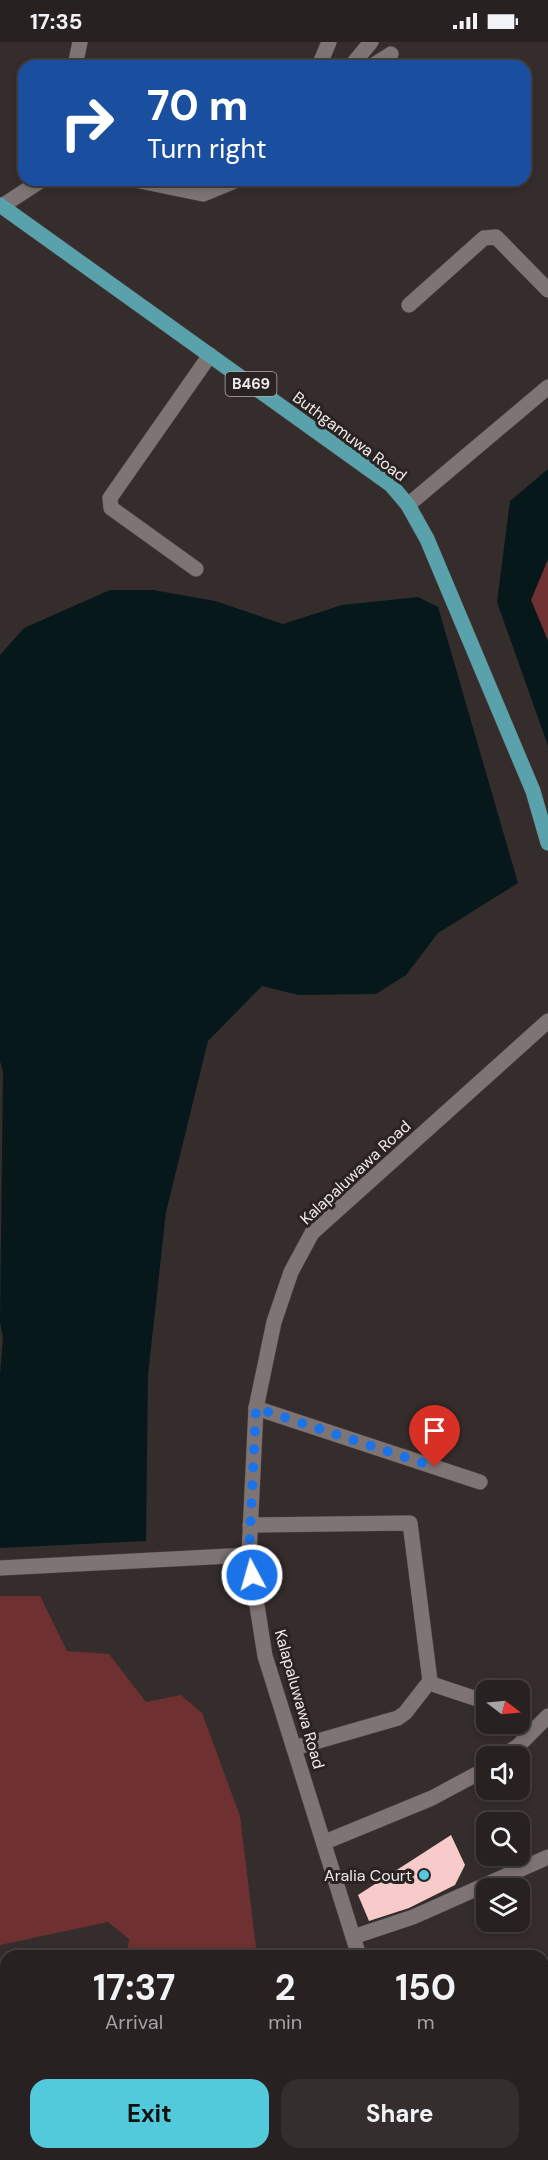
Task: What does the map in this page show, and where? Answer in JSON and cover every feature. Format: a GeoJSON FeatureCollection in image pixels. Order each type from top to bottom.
{"type":"FeatureCollection","features":[{"type":"Feature","properties":{"kind":"main road","name":"Buthgamuwa Road"},"geometry":{"type":"LineString","coordinates":[[1,205],[391,485],[408,505],[427,539],[533,791],[548,843]]}},
{"type":"Feature","properties":{"kind":"street"},"geometry":{"type":"LineString","coordinates":[[76,60],[80,42]]}},
{"type":"Feature","properties":{"kind":"street"},"geometry":{"type":"LineString","coordinates":[[322,60],[329,42]]}},
{"type":"Feature","properties":{"kind":"street"},"geometry":{"type":"LineString","coordinates":[[356,60],[371,42]]}},
{"type":"Feature","properties":{"kind":"street"},"geometry":{"type":"LineString","coordinates":[[382,60],[391,54]]}},
{"type":"Feature","properties":{"kind":"street"},"geometry":{"type":"LineString","coordinates":[[1,205],[32,186]]}},
{"type":"Feature","properties":{"kind":"street"},"geometry":{"type":"LineString","coordinates":[[164,186],[203,194],[222,186]]}},
{"type":"Feature","properties":{"kind":"street"},"geometry":{"type":"LineString","coordinates":[[409,305],[484,238],[496,237],[548,290]]}},
{"type":"Feature","properties":{"kind":"street"},"geometry":{"type":"LineString","coordinates":[[196,569],[111,508],[110,498],[210,355]]}},
{"type":"Feature","properties":{"kind":"street"},"geometry":{"type":"LineString","coordinates":[[408,505],[548,387]]}},
{"type":"Feature","properties":{"kind":"street","name":"Kalapaluwawa Road"},"geometry":{"type":"LineString","coordinates":[[357,1950],[266,1656],[249,1555],[256,1408],[274,1322],[291,1272],[312,1233],[548,1021]]}},
{"type":"Feature","properties":{"kind":"street"},"geometry":{"type":"LineString","coordinates":[[256,1408],[480,1482]]}},
{"type":"Feature","properties":{"kind":"street"},"geometry":{"type":"LineString","coordinates":[[250,1525],[410,1523],[430,1681],[435,1685],[476,1699]]}},
{"type":"Feature","properties":{"kind":"street"},"geometry":{"type":"LineString","coordinates":[[0,1568],[249,1555]]}},
{"type":"Feature","properties":{"kind":"street"},"geometry":{"type":"LineString","coordinates":[[294,1748],[398,1718],[405,1713],[430,1681]]}},
{"type":"Feature","properties":{"kind":"street"},"geometry":{"type":"LineString","coordinates":[[518,1746],[548,1716]]}},
{"type":"Feature","properties":{"kind":"street"},"geometry":{"type":"LineString","coordinates":[[325,1842],[432,1798],[476,1774]]}},
{"type":"Feature","properties":{"kind":"street"},"geometry":{"type":"LineString","coordinates":[[353,1937],[413,1917],[548,1857]]}},
{"type":"Feature","properties":{"kind":"shaded area"},"geometry":{"type":"Polygon","coordinates":[[[548,469],[548,559],[531,600],[548,641],[548,746],[497,602],[510,501],[548,469]]]}},
{"type":"Feature","properties":{"kind":"shaded area"},"geometry":{"type":"Polygon","coordinates":[[[548,559],[548,641],[531,600],[548,559]]]}},
{"type":"Feature","properties":{"kind":"shaded area"},"geometry":{"type":"Polygon","coordinates":[[[110,590],[153,590],[215,601],[283,624],[342,605],[418,597],[438,607],[518,883],[438,933],[406,975],[376,994],[299,995],[262,986],[208,1041],[166,1212],[148,1375],[146,1541],[0,1548],[3,1073],[0,1061],[0,655],[24,628],[110,590]]]}},
{"type":"Feature","properties":{"kind":"shaded area"},"geometry":{"type":"Polygon","coordinates":[[[0,1596],[40,1596],[67,1651],[109,1654],[146,1702],[181,1695],[202,1713],[240,1816],[256,1950],[128,1950],[129,1939],[108,1922],[0,1945],[0,1596]]]}},
{"type":"Feature","properties":{"kind":"building","name":"Aralia Court"},"geometry":{"type":"Polygon","coordinates":[[[451,1835],[465,1865],[455,1885],[409,1908],[369,1921],[358,1895],[451,1835]]]}},
{"type":"Feature","properties":{"kind":"place","name":"Aralia Court"},"geometry":{"type":"Point","coordinates":[424,1875]}},
{"type":"Feature","properties":{"kind":"route"},"geometry":{"type":"LineString","coordinates":[[252,1575],[249,1555],[256,1408],[435,1467]]}}]}
